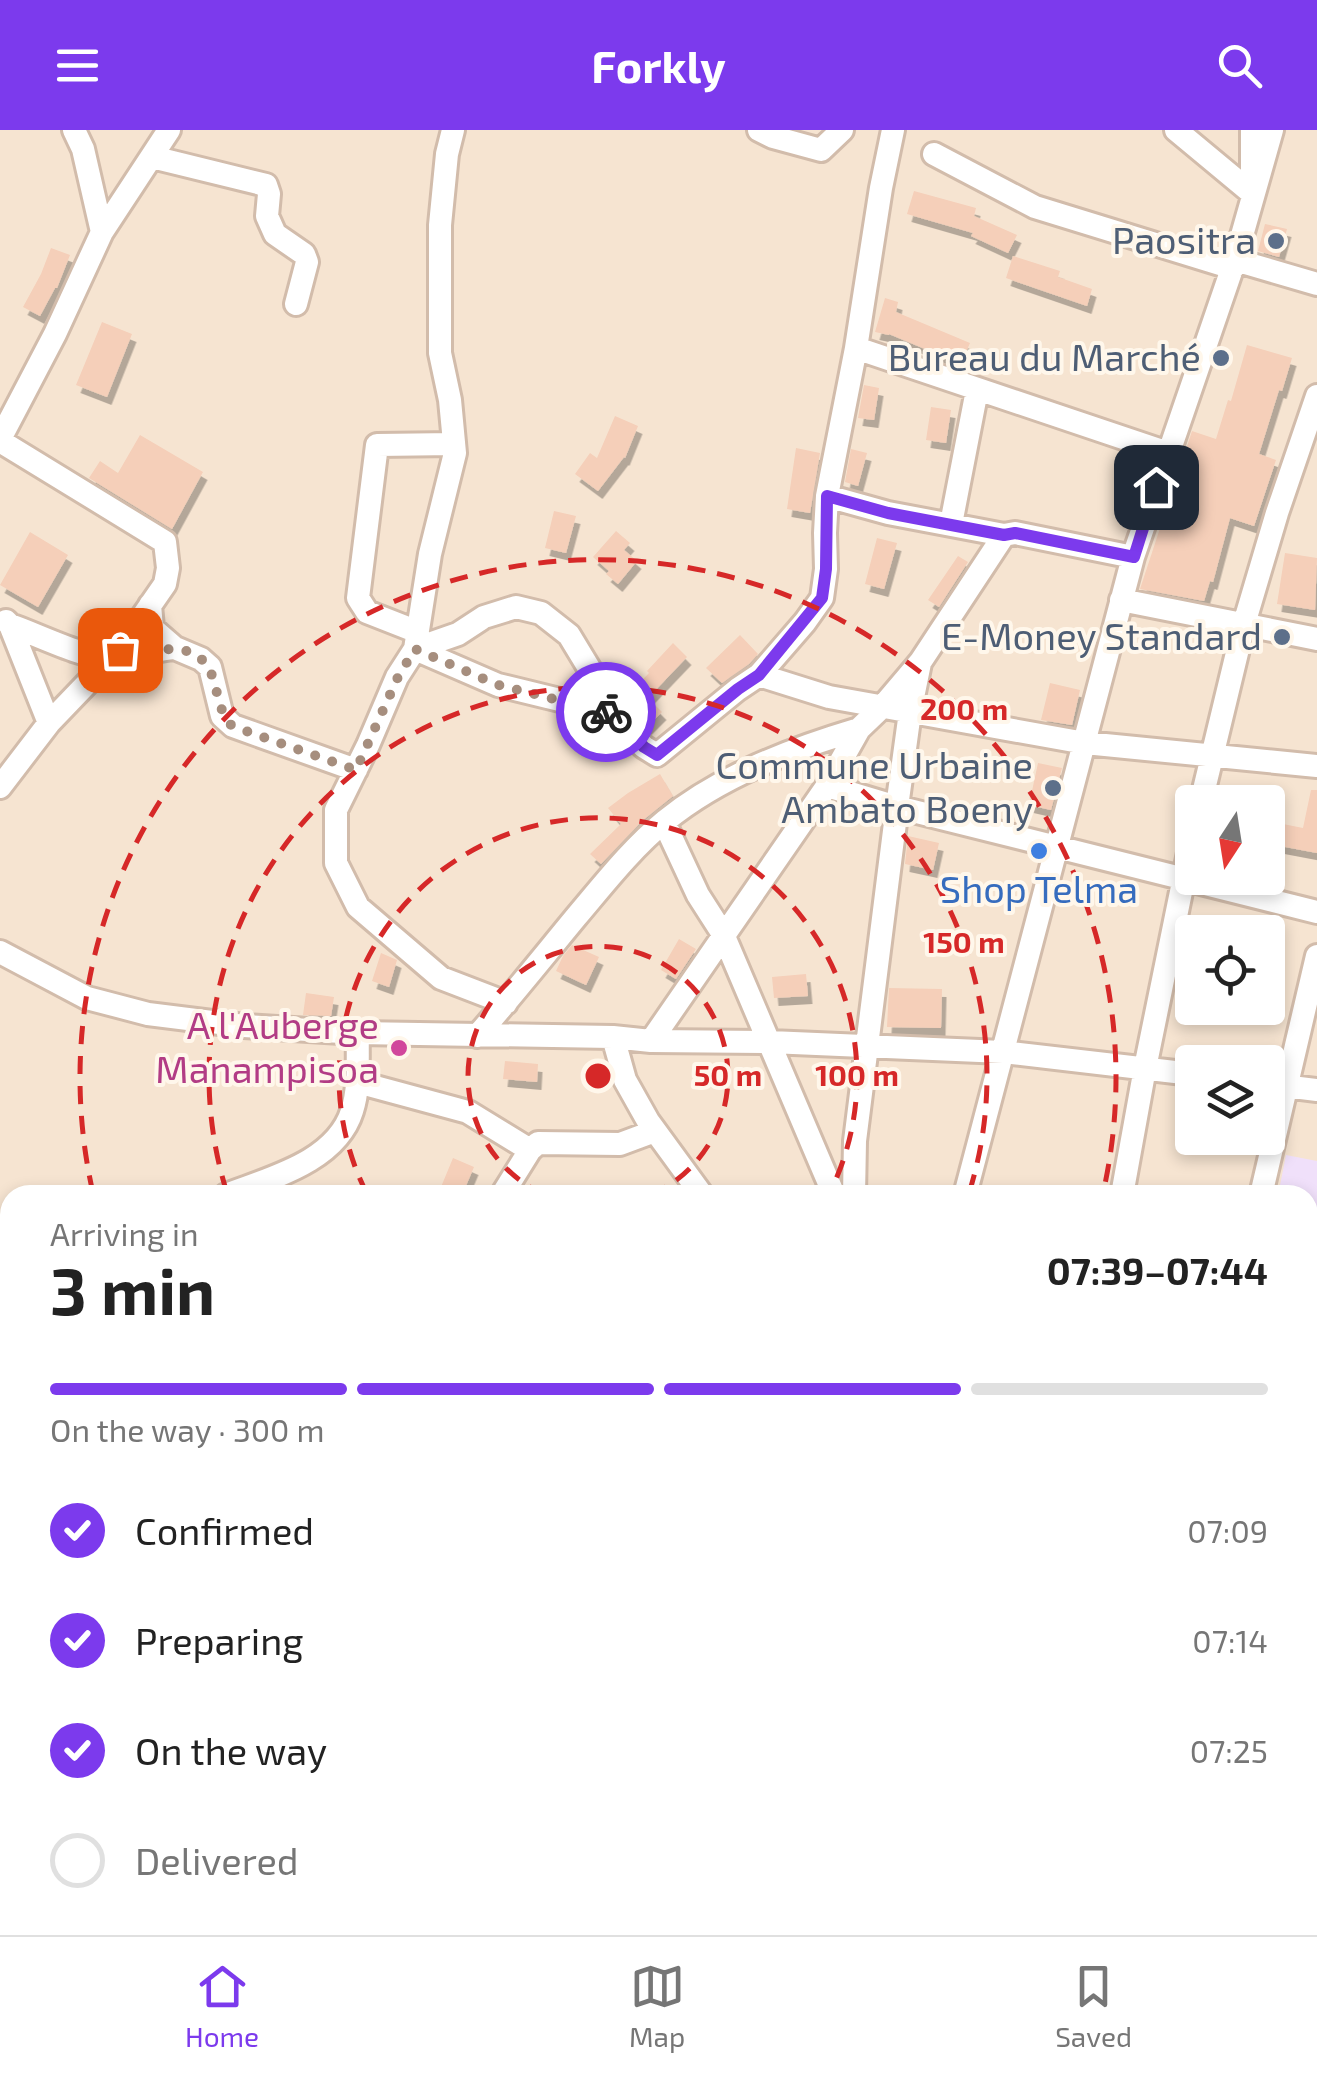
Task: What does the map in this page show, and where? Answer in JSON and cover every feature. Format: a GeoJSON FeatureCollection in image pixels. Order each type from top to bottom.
{"type":"FeatureCollection","features":[{"type":"Feature","properties":{"kind":"street"},"geometry":{"type":"LineString","coordinates":[[74,130],[83,148],[102,232]]}},
{"type":"Feature","properties":{"kind":"street"},"geometry":{"type":"LineString","coordinates":[[0,787],[49,723],[120,650],[165,584],[166,542],[0,440],[102,232],[169,130]]}},
{"type":"Feature","properties":{"kind":"street"},"geometry":{"type":"LineString","coordinates":[[453,130],[440,225],[440,352],[455,453],[430,554],[416,640],[336,810],[336,864],[358,908],[441,978],[506,1003]]}},
{"type":"Feature","properties":{"kind":"street"},"geometry":{"type":"LineString","coordinates":[[759,130],[821,150],[842,130]]}},
{"type":"Feature","properties":{"kind":"street"},"geometry":{"type":"LineString","coordinates":[[416,640],[458,634],[484,617],[516,607],[541,614],[570,635],[609,712],[657,755],[759,675],[822,598],[827,496],[893,130]]}},
{"type":"Feature","properties":{"kind":"street"},"geometry":{"type":"LineString","coordinates":[[1176,130],[1252,194]]}},
{"type":"Feature","properties":{"kind":"street"},"geometry":{"type":"LineString","coordinates":[[1252,130],[1252,194]]}},
{"type":"Feature","properties":{"kind":"street"},"geometry":{"type":"LineString","coordinates":[[968,1185],[1121,600],[1234,264],[1272,130]]}},
{"type":"Feature","properties":{"kind":"street"},"geometry":{"type":"LineString","coordinates":[[934,154],[1036,207],[1317,284]]}},
{"type":"Feature","properties":{"kind":"street"},"geometry":{"type":"LineString","coordinates":[[152,157],[266,184],[270,194],[267,216],[275,234],[304,254],[307,262],[296,304]]}},
{"type":"Feature","properties":{"kind":"street"},"geometry":{"type":"LineString","coordinates":[[856,348],[1168,452]]}},
{"type":"Feature","properties":{"kind":"street"},"geometry":{"type":"LineString","coordinates":[[951,524],[977,390]]}},
{"type":"Feature","properties":{"kind":"street"},"geometry":{"type":"LineString","coordinates":[[1204,785],[1244,624],[1317,396]]}},
{"type":"Feature","properties":{"kind":"street"},"geometry":{"type":"LineString","coordinates":[[454,444],[377,445],[358,598],[367,612],[498,685],[609,712]]}},
{"type":"Feature","properties":{"kind":"street"},"geometry":{"type":"LineString","coordinates":[[827,496],[888,513],[1134,557]]}},
{"type":"Feature","properties":{"kind":"street"},"geometry":{"type":"LineString","coordinates":[[651,1040],[826,786],[859,730],[920,661],[1004,535]]}},
{"type":"Feature","properties":{"kind":"street"},"geometry":{"type":"LineString","coordinates":[[1121,600],[1317,639]]}},
{"type":"Feature","properties":{"kind":"street"},"geometry":{"type":"LineString","coordinates":[[150,606],[152,628],[175,648],[210,667],[222,716],[232,726],[356,770]]}},
{"type":"Feature","properties":{"kind":"street"},"geometry":{"type":"LineString","coordinates":[[5,621],[80,652],[111,660],[175,648]]}},
{"type":"Feature","properties":{"kind":"street"},"geometry":{"type":"LineString","coordinates":[[5,621],[49,723]]}},
{"type":"Feature","properties":{"kind":"street"},"geometry":{"type":"LineString","coordinates":[[854,1185],[855,1142],[897,807],[920,661]]}},
{"type":"Feature","properties":{"kind":"street"},"geometry":{"type":"LineString","coordinates":[[759,675],[828,697],[1085,743],[1317,766]]}},
{"type":"Feature","properties":{"kind":"street"},"geometry":{"type":"LineString","coordinates":[[477,1036],[619,865],[664,822],[699,796],[733,778],[810,744],[859,730]]}},
{"type":"Feature","properties":{"kind":"street"},"geometry":{"type":"LineString","coordinates":[[826,786],[1175,878]]}},
{"type":"Feature","properties":{"kind":"street"},"geometry":{"type":"LineString","coordinates":[[664,822],[698,896],[723,934],[830,1185]]}},
{"type":"Feature","properties":{"kind":"street"},"geometry":{"type":"LineString","coordinates":[[1124,1185],[1180,895]]}},
{"type":"Feature","properties":{"kind":"street"},"geometry":{"type":"LineString","coordinates":[[1246,895],[1317,912]]}},
{"type":"Feature","properties":{"kind":"street"},"geometry":{"type":"LineString","coordinates":[[0,952],[87,998],[148,1014],[244,1026],[358,1033],[614,1037],[1003,1052],[1175,1072]]}},
{"type":"Feature","properties":{"kind":"street"},"geometry":{"type":"LineString","coordinates":[[1285,1057],[1317,956]]}},
{"type":"Feature","properties":{"kind":"street"},"geometry":{"type":"LineString","coordinates":[[249,1185],[317,1156],[346,1127],[354,1109],[358,1033]]}},
{"type":"Feature","properties":{"kind":"street"},"geometry":{"type":"LineString","coordinates":[[614,1037],[625,1080],[655,1131],[695,1185]]}},
{"type":"Feature","properties":{"kind":"street"},"geometry":{"type":"LineString","coordinates":[[357,1082],[468,1112],[530,1150]]}},
{"type":"Feature","properties":{"kind":"street"},"geometry":{"type":"LineString","coordinates":[[1285,1086],[1317,1090]]}},
{"type":"Feature","properties":{"kind":"street"},"geometry":{"type":"LineString","coordinates":[[508,1185],[538,1143],[620,1144],[655,1131]]}},
{"type":"Feature","properties":{"kind":"street"},"geometry":{"type":"LineString","coordinates":[[1261,1185],[1266,1155]]}},
{"type":"Feature","properties":{"kind":"shaded area"},"geometry":{"type":"Polygon","coordinates":[[[0,130],[1317,130],[1317,1185],[0,1185],[0,130]]]}},
{"type":"Feature","properties":{"kind":"shaded area"},"geometry":{"type":"Polygon","coordinates":[[[1286,1155],[1317,1161],[1317,1185],[1280,1185],[1286,1155]]]}},
{"type":"Feature","properties":{"kind":"building"},"geometry":{"type":"Polygon","coordinates":[[[914,191],[976,208],[974,216],[1017,235],[1008,253],[971,236],[973,233],[907,214],[914,191]]]}},
{"type":"Feature","properties":{"kind":"building"},"geometry":{"type":"Polygon","coordinates":[[[1265,224],[1287,229],[1279,257],[1258,251],[1265,224]]]}},
{"type":"Feature","properties":{"kind":"building"},"geometry":{"type":"Polygon","coordinates":[[[51,248],[70,255],[40,316],[23,307],[51,248]]]}},
{"type":"Feature","properties":{"kind":"building"},"geometry":{"type":"Polygon","coordinates":[[[1013,256],[1060,271],[1058,277],[1092,289],[1087,306],[1006,278],[1013,256]]]}},
{"type":"Feature","properties":{"kind":"building"},"geometry":{"type":"Polygon","coordinates":[[[885,298],[898,302],[896,312],[970,343],[961,364],[889,334],[875,332],[885,298]]]}},
{"type":"Feature","properties":{"kind":"building"},"geometry":{"type":"Polygon","coordinates":[[[102,322],[132,334],[107,397],[76,385],[102,322]]]}},
{"type":"Feature","properties":{"kind":"building"},"geometry":{"type":"Polygon","coordinates":[[[1247,345],[1292,358],[1259,454],[1276,460],[1254,526],[1230,518],[1204,601],[1140,589],[1192,431],[1216,439],[1247,345]]]}},
{"type":"Feature","properties":{"kind":"building"},"geometry":{"type":"Polygon","coordinates":[[[864,385],[879,388],[874,420],[858,418],[864,385]]]}},
{"type":"Feature","properties":{"kind":"building"},"geometry":{"type":"Polygon","coordinates":[[[931,407],[951,410],[946,443],[926,440],[931,407]]]}},
{"type":"Feature","properties":{"kind":"building"},"geometry":{"type":"Polygon","coordinates":[[[615,416],[638,426],[625,458],[598,491],[575,474],[590,453],[597,458],[615,416]]]}},
{"type":"Feature","properties":{"kind":"building"},"geometry":{"type":"Polygon","coordinates":[[[140,435],[203,472],[172,529],[89,478],[100,461],[118,473],[140,435]]]}},
{"type":"Feature","properties":{"kind":"building"},"geometry":{"type":"Polygon","coordinates":[[[796,448],[820,453],[810,513],[787,509],[796,448]]]}},
{"type":"Feature","properties":{"kind":"building"},"geometry":{"type":"Polygon","coordinates":[[[851,449],[867,453],[858,486],[845,482],[851,449]]]}},
{"type":"Feature","properties":{"kind":"building"},"geometry":{"type":"Polygon","coordinates":[[[554,511],[576,516],[566,553],[545,548],[554,511]]]}},
{"type":"Feature","properties":{"kind":"building"},"geometry":{"type":"Polygon","coordinates":[[[616,531],[630,543],[624,550],[637,561],[618,584],[593,557],[616,531]]]}},
{"type":"Feature","properties":{"kind":"building"},"geometry":{"type":"Polygon","coordinates":[[[30,532],[68,555],[38,607],[0,585],[30,532]]]}},
{"type":"Feature","properties":{"kind":"building"},"geometry":{"type":"Polygon","coordinates":[[[877,538],[897,543],[884,589],[865,584],[877,538]]]}},
{"type":"Feature","properties":{"kind":"building"},"geometry":{"type":"Polygon","coordinates":[[[1285,553],[1317,558],[1315,610],[1277,604],[1285,553]]]}},
{"type":"Feature","properties":{"kind":"building"},"geometry":{"type":"Polygon","coordinates":[[[958,556],[968,562],[939,607],[928,600],[958,556]]]}},
{"type":"Feature","properties":{"kind":"building"},"geometry":{"type":"Polygon","coordinates":[[[740,635],[758,654],[722,683],[706,668],[740,635]]]}},
{"type":"Feature","properties":{"kind":"building"},"geometry":{"type":"Polygon","coordinates":[[[673,643],[687,657],[648,698],[662,712],[646,728],[621,702],[673,643]]]}},
{"type":"Feature","properties":{"kind":"building"},"geometry":{"type":"Polygon","coordinates":[[[1050,683],[1080,690],[1072,725],[1041,720],[1050,683]]]}},
{"type":"Feature","properties":{"kind":"building"},"geometry":{"type":"Polygon","coordinates":[[[1038,763],[1062,768],[1051,810],[1029,805],[1038,763]]]}},
{"type":"Feature","properties":{"kind":"building"},"geometry":{"type":"Polygon","coordinates":[[[660,774],[673,796],[642,821],[601,864],[590,854],[621,824],[608,808],[660,774]]]}},
{"type":"Feature","properties":{"kind":"building"},"geometry":{"type":"Polygon","coordinates":[[[1311,790],[1317,790],[1317,853],[1285,847],[1285,824],[1303,828],[1311,790]]]}},
{"type":"Feature","properties":{"kind":"building"},"geometry":{"type":"Polygon","coordinates":[[[908,836],[939,843],[933,870],[905,864],[908,836]]]}},
{"type":"Feature","properties":{"kind":"building"},"geometry":{"type":"Polygon","coordinates":[[[679,939],[696,949],[676,979],[661,970],[679,939]]]}},
{"type":"Feature","properties":{"kind":"building"},"geometry":{"type":"Polygon","coordinates":[[[572,945],[599,957],[586,985],[556,971],[572,945]]]}},
{"type":"Feature","properties":{"kind":"building"},"geometry":{"type":"Polygon","coordinates":[[[381,953],[397,960],[389,987],[372,981],[381,953]]]}},
{"type":"Feature","properties":{"kind":"building"},"geometry":{"type":"Polygon","coordinates":[[[806,974],[808,996],[774,998],[772,977],[806,974]]]}},
{"type":"Feature","properties":{"kind":"building"},"geometry":{"type":"Polygon","coordinates":[[[889,988],[942,989],[941,1028],[887,1027],[889,988]]]}},
{"type":"Feature","properties":{"kind":"building"},"geometry":{"type":"Polygon","coordinates":[[[306,993],[334,997],[331,1016],[303,1015],[306,993]]]}},
{"type":"Feature","properties":{"kind":"building"},"geometry":{"type":"Polygon","coordinates":[[[505,1061],[538,1064],[537,1082],[503,1079],[505,1061]]]}},
{"type":"Feature","properties":{"kind":"building"},"geometry":{"type":"Polygon","coordinates":[[[453,1158],[474,1167],[466,1185],[442,1185],[453,1158]]]}},
{"type":"Feature","properties":{"kind":"way so far"},"geometry":{"type":"LineString","coordinates":[[120,650],[111,660],[160,648],[175,648],[201,659],[210,667],[222,716],[232,726],[356,770],[398,677],[415,649],[498,685],[606,712]]}},
{"type":"Feature","properties":{"kind":"place","name":"Paositra"},"geometry":{"type":"Point","coordinates":[1276,241]}},
{"type":"Feature","properties":{"kind":"place","name":"Bureau du Marché"},"geometry":{"type":"Point","coordinates":[1221,358]}},
{"type":"Feature","properties":{"kind":"place","name":"E-Money Standard"},"geometry":{"type":"Point","coordinates":[1282,637]}},
{"type":"Feature","properties":{"kind":"place","name":"Commune Urbaine Ambato Boeny"},"geometry":{"type":"Point","coordinates":[1053,788]}},
{"type":"Feature","properties":{"kind":"place","name":"Shop Telma"},"geometry":{"type":"Point","coordinates":[1039,851]}},
{"type":"Feature","properties":{"kind":"place","name":"A l'Auberge Manampisoa"},"geometry":{"type":"Point","coordinates":[399,1048]}},
{"type":"Feature","properties":{"kind":"route"},"geometry":{"type":"LineString","coordinates":[[606,712],[657,755],[759,675],[822,598],[827,496],[888,513],[1134,557],[1156,487]]}}]}
